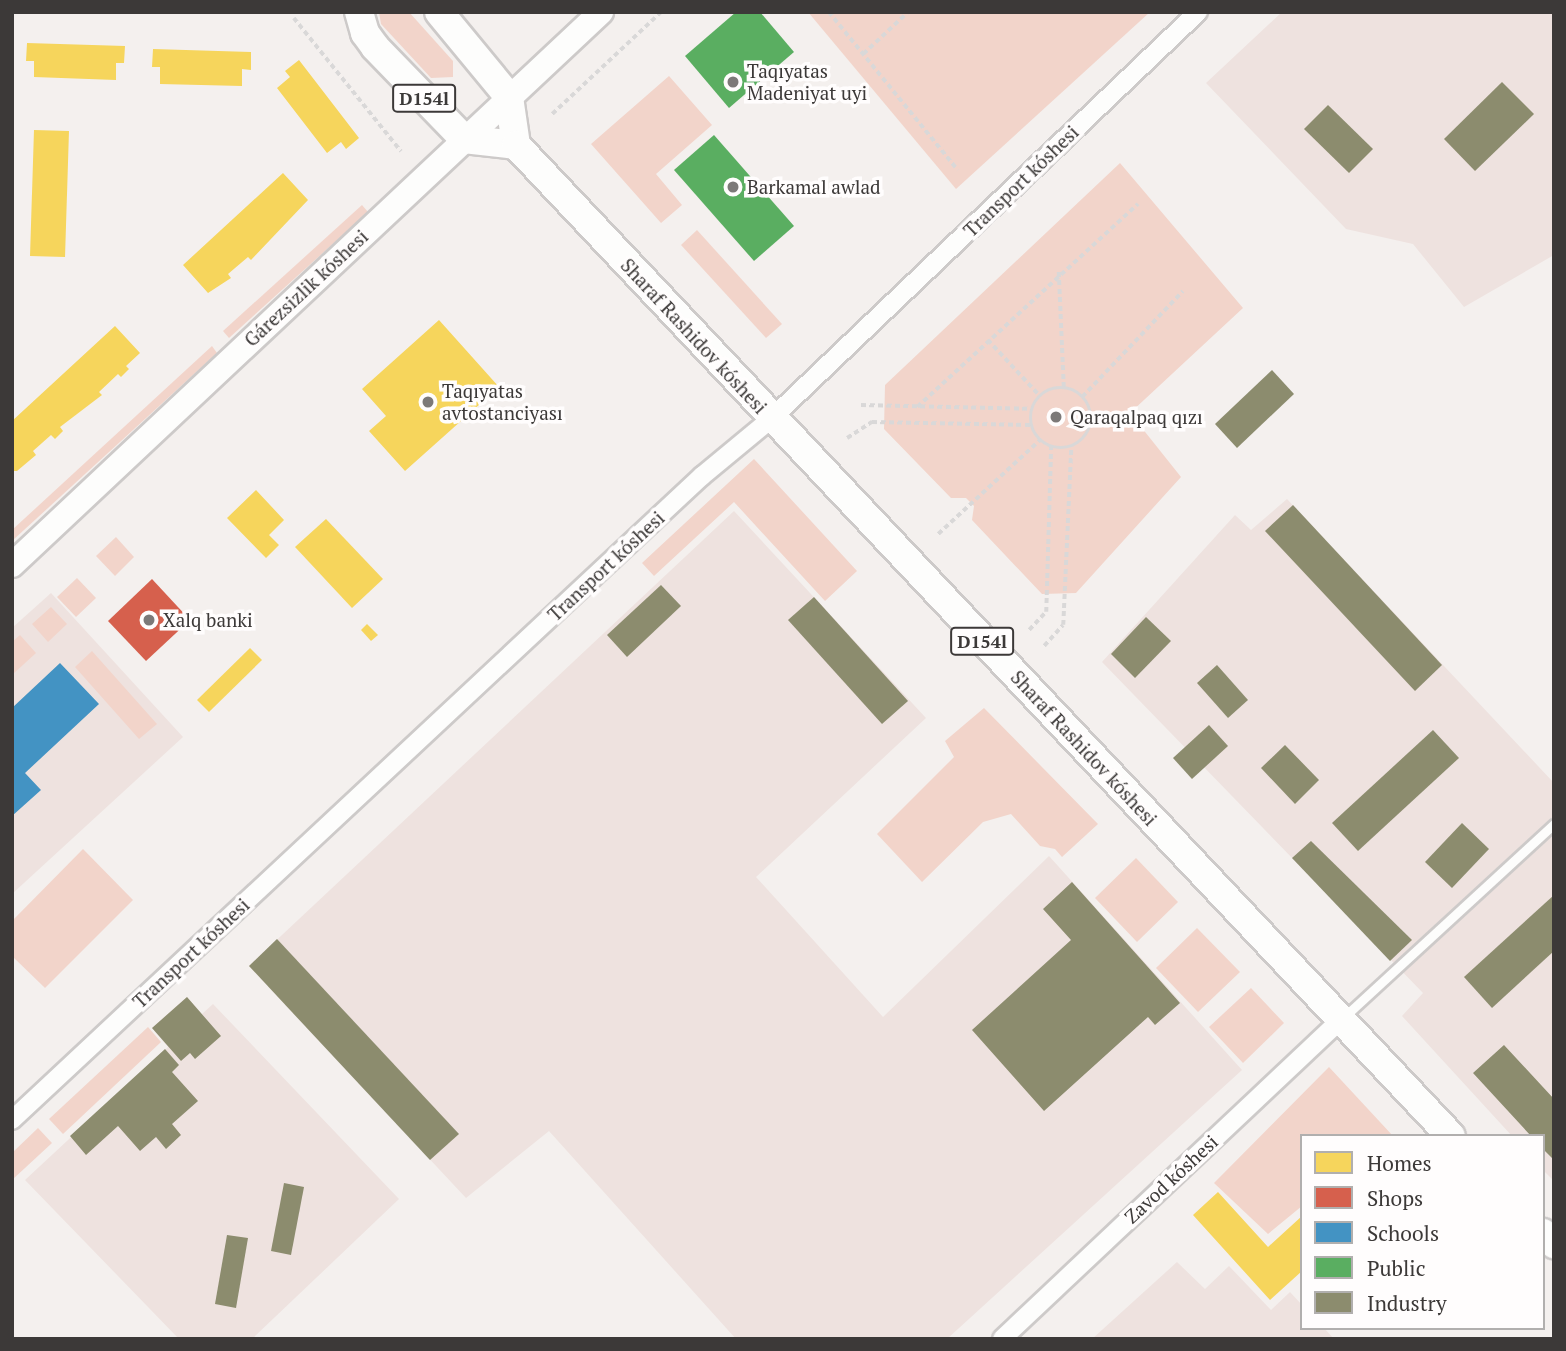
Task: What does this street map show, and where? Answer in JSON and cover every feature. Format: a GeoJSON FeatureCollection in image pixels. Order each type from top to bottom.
{"type":"FeatureCollection","features":[{"type":"Feature","properties":{"kind":"main road"},"geometry":{"type":"LineString","coordinates":[[439,12],[509,97],[516,145]]}},
{"type":"Feature","properties":{"kind":"main road","name":"D154l"},"geometry":{"type":"LineString","coordinates":[[358,13],[375,47],[464,139],[516,145]]}},
{"type":"Feature","properties":{"kind":"main road","name":"Sharaf Rashidov kóshesi"},"geometry":{"type":"LineString","coordinates":[[516,145],[771,419],[1449,1134]]}},
{"type":"Feature","properties":{"kind":"street","name":"Gárezsizlik kóshesi"},"geometry":{"type":"LineString","coordinates":[[12,565],[601,12]]}},
{"type":"Feature","properties":{"kind":"street","name":"Transport kóshesi"},"geometry":{"type":"LineString","coordinates":[[12,1120],[702,476],[771,419],[1198,12]]}},
{"type":"Feature","properties":{"kind":"street","name":"Zavod kóshesi"},"geometry":{"type":"LineString","coordinates":[[1002,1339],[1341,1020]]}},
{"type":"Feature","properties":{"kind":"lane"},"geometry":{"type":"LineString","coordinates":[[1341,1020],[1554,824]]}},
{"type":"Feature","properties":{"kind":"path"},"geometry":{"type":"LineString","coordinates":[[552,114],[661,12]]}},
{"type":"Feature","properties":{"kind":"path"},"geometry":{"type":"LineString","coordinates":[[829,12],[958,170]]}},
{"type":"Feature","properties":{"kind":"path"},"geometry":{"type":"LineString","coordinates":[[863,54],[908,12]]}},
{"type":"Feature","properties":{"kind":"path"},"geometry":{"type":"LineString","coordinates":[[294,18],[401,151]]}},
{"type":"Feature","properties":{"kind":"path"},"geometry":{"type":"LineString","coordinates":[[917,407],[1059,272],[1138,204]]}},
{"type":"Feature","properties":{"kind":"path"},"geometry":{"type":"LineString","coordinates":[[1059,272],[1064,388]]}},
{"type":"Feature","properties":{"kind":"path"},"geometry":{"type":"LineString","coordinates":[[1082,397],[1183,292]]}},
{"type":"Feature","properties":{"kind":"path"},"geometry":{"type":"LineString","coordinates":[[988,340],[1040,396]]}},
{"type":"Feature","properties":{"kind":"path"},"geometry":{"type":"LineString","coordinates":[[1064,388],[1082,397],[1090,409],[1089,429],[1071,446],[1051,447],[1040,440],[1031,425],[1031,409],[1040,396],[1064,388]]}},
{"type":"Feature","properties":{"kind":"path"},"geometry":{"type":"LineString","coordinates":[[861,405],[1031,409]]}},
{"type":"Feature","properties":{"kind":"path"},"geometry":{"type":"LineString","coordinates":[[847,438],[872,422],[1031,425]]}},
{"type":"Feature","properties":{"kind":"path"},"geometry":{"type":"LineString","coordinates":[[938,534],[1040,440]]}},
{"type":"Feature","properties":{"kind":"path"},"geometry":{"type":"LineString","coordinates":[[1044,646],[1063,625],[1071,446]]}},
{"type":"Feature","properties":{"kind":"path"},"geometry":{"type":"LineString","coordinates":[[1029,630],[1046,612],[1051,447]]}},
{"type":"Feature","properties":{"kind":"shaded area"},"geometry":{"type":"Polygon","coordinates":[[[379,12],[409,12],[453,61],[453,77],[431,78],[381,24],[379,12]]]}},
{"type":"Feature","properties":{"kind":"shaded area"},"geometry":{"type":"Polygon","coordinates":[[[808,12],[1150,12],[956,189],[808,12]]]}},
{"type":"Feature","properties":{"kind":"shaded area"},"geometry":{"type":"Polygon","coordinates":[[[1282,12],[1554,12],[1554,255],[1464,307],[1413,244],[1346,229],[1206,83],[1282,12]]]}},
{"type":"Feature","properties":{"kind":"shaded area"},"geometry":{"type":"Polygon","coordinates":[[[669,76],[712,125],[656,174],[682,205],[661,223],[591,144],[669,76]]]}},
{"type":"Feature","properties":{"kind":"shaded area"},"geometry":{"type":"Polygon","coordinates":[[[1120,163],[1243,308],[1130,413],[1181,477],[1076,593],[1042,594],[972,520],[974,506],[966,498],[951,498],[884,429],[885,385],[1120,163]]]}},
{"type":"Feature","properties":{"kind":"shaded area"},"geometry":{"type":"Polygon","coordinates":[[[362,205],[368,212],[229,338],[223,331],[362,205]]]}},
{"type":"Feature","properties":{"kind":"shaded area"},"geometry":{"type":"Polygon","coordinates":[[[697,230],[782,324],[766,338],[681,245],[697,230]]]}},
{"type":"Feature","properties":{"kind":"shaded area"},"geometry":{"type":"Polygon","coordinates":[[[212,346],[217,353],[12,541],[12,530],[212,346]]]}},
{"type":"Feature","properties":{"kind":"shaded area"},"geometry":{"type":"Polygon","coordinates":[[[754,459],[857,571],[825,601],[734,502],[654,576],[642,563],[754,459]]]}},
{"type":"Feature","properties":{"kind":"shaded area"},"geometry":{"type":"Polygon","coordinates":[[[1287,499],[1554,783],[1554,1181],[1545,1172],[1545,1134],[1510,1134],[1402,1016],[1423,993],[1102,662],[1235,515],[1251,530],[1287,499]]]}},
{"type":"Feature","properties":{"kind":"shaded area"},"geometry":{"type":"Polygon","coordinates":[[[734,511],[926,718],[756,877],[883,1017],[1049,856],[1242,1070],[947,1339],[736,1339],[549,1131],[466,1198],[249,966],[734,511]]]}},
{"type":"Feature","properties":{"kind":"shaded area"},"geometry":{"type":"Polygon","coordinates":[[[116,537],[134,557],[115,576],[96,556],[116,537]]]}},
{"type":"Feature","properties":{"kind":"shaded area"},"geometry":{"type":"Polygon","coordinates":[[[77,578],[96,598],[76,617],[57,597],[77,578]]]}},
{"type":"Feature","properties":{"kind":"shaded area"},"geometry":{"type":"Polygon","coordinates":[[[51,593],[183,737],[12,894],[12,628],[51,593]]]}},
{"type":"Feature","properties":{"kind":"shaded area"},"geometry":{"type":"Polygon","coordinates":[[[51,607],[67,624],[48,642],[32,624],[51,607]]]}},
{"type":"Feature","properties":{"kind":"shaded area"},"geometry":{"type":"Polygon","coordinates":[[[20,635],[36,653],[12,675],[12,642],[20,635]]]}},
{"type":"Feature","properties":{"kind":"shaded area"},"geometry":{"type":"Polygon","coordinates":[[[92,651],[157,724],[139,739],[75,667],[92,651]]]}},
{"type":"Feature","properties":{"kind":"shaded area"},"geometry":{"type":"Polygon","coordinates":[[[984,708],[1098,824],[1062,857],[1055,849],[1040,846],[1011,814],[983,822],[922,882],[877,834],[954,757],[945,741],[984,708]]]}},
{"type":"Feature","properties":{"kind":"shaded area"},"geometry":{"type":"Polygon","coordinates":[[[83,849],[133,900],[45,988],[12,956],[12,921],[83,849]]]}},
{"type":"Feature","properties":{"kind":"shaded area"},"geometry":{"type":"Polygon","coordinates":[[[1136,858],[1178,902],[1137,942],[1095,898],[1136,858]]]}},
{"type":"Feature","properties":{"kind":"shaded area"},"geometry":{"type":"Polygon","coordinates":[[[1197,928],[1240,972],[1198,1012],[1156,968],[1197,928]]]}},
{"type":"Feature","properties":{"kind":"shaded area"},"geometry":{"type":"Polygon","coordinates":[[[1251,988],[1284,1023],[1243,1063],[1209,1027],[1251,988]]]}},
{"type":"Feature","properties":{"kind":"shaded area"},"geometry":{"type":"Polygon","coordinates":[[[187,997],[202,1014],[213,1004],[399,1199],[252,1339],[179,1339],[25,1180],[168,1047],[152,1028],[187,997]]]}},
{"type":"Feature","properties":{"kind":"shaded area"},"geometry":{"type":"Polygon","coordinates":[[[148,1027],[161,1042],[63,1134],[49,1119],[148,1027]]]}},
{"type":"Feature","properties":{"kind":"shaded area"},"geometry":{"type":"Polygon","coordinates":[[[1329,1067],[1391,1134],[1300,1134],[1300,1208],[1268,1234],[1214,1183],[1329,1067]]]}},
{"type":"Feature","properties":{"kind":"shaded area"},"geometry":{"type":"Polygon","coordinates":[[[38,1128],[52,1143],[12,1180],[12,1153],[38,1128]]]}},
{"type":"Feature","properties":{"kind":"shaded area"},"geometry":{"type":"Polygon","coordinates":[[[1177,1262],[1205,1289],[1229,1266],[1271,1310],[1290,1292],[1300,1303],[1300,1330],[1326,1330],[1334,1339],[1092,1339],[1177,1262]]]}},
{"type":"Feature","properties":{"kind":"building: Homes"},"geometry":{"type":"Polygon","coordinates":[[[27,43],[125,46],[124,63],[116,63],[116,80],[34,77],[34,61],[26,61],[27,43]]]}},
{"type":"Feature","properties":{"kind":"building: Homes"},"geometry":{"type":"Polygon","coordinates":[[[153,49],[251,52],[251,70],[242,69],[242,86],[160,84],[160,67],[152,67],[153,49]]]}},
{"type":"Feature","properties":{"kind":"building: Homes"},"geometry":{"type":"Polygon","coordinates":[[[299,60],[359,138],[346,149],[341,142],[327,153],[277,88],[290,77],[285,71],[299,60]]]}},
{"type":"Feature","properties":{"kind":"building: Homes"},"geometry":{"type":"Polygon","coordinates":[[[34,130],[69,131],[65,257],[30,256],[34,130]]]}},
{"type":"Feature","properties":{"kind":"building: Homes"},"geometry":{"type":"Polygon","coordinates":[[[283,173],[308,200],[251,260],[248,257],[228,274],[231,278],[208,293],[183,265],[283,173]]]}},
{"type":"Feature","properties":{"kind":"building: Homes","name":"Taqıyatas avtostanciyası"},"geometry":{"type":"Polygon","coordinates":[[[439,320],[499,387],[405,471],[369,431],[386,416],[362,389],[439,320]]]}},
{"type":"Feature","properties":{"kind":"building: Homes"},"geometry":{"type":"Polygon","coordinates":[[[115,326],[140,353],[126,366],[129,369],[121,377],[118,374],[99,392],[102,395],[60,427],[63,431],[55,439],[51,435],[33,451],[36,455],[17,471],[12,471],[12,421],[115,326]]]}},
{"type":"Feature","properties":{"kind":"building: Homes"},"geometry":{"type":"Polygon","coordinates":[[[256,490],[284,520],[269,535],[279,545],[266,558],[227,518],[256,490]]]}},
{"type":"Feature","properties":{"kind":"building: Homes"},"geometry":{"type":"Polygon","coordinates":[[[326,519],[383,579],[352,608],[295,547],[326,519]]]}},
{"type":"Feature","properties":{"kind":"building: Homes"},"geometry":{"type":"Polygon","coordinates":[[[367,624],[378,635],[371,641],[361,630],[367,624]]]}},
{"type":"Feature","properties":{"kind":"building: Homes"},"geometry":{"type":"Polygon","coordinates":[[[250,648],[262,660],[209,712],[197,700],[250,648]]]}},
{"type":"Feature","properties":{"kind":"building: Homes"},"geometry":{"type":"Polygon","coordinates":[[[1218,1192],[1268,1247],[1300,1218],[1300,1273],[1270,1300],[1193,1215],[1218,1192]]]}},
{"type":"Feature","properties":{"kind":"building: Shops","name":"Xalq banki"},"geometry":{"type":"Polygon","coordinates":[[[152,579],[190,620],[146,661],[108,621],[152,579]]]}},
{"type":"Feature","properties":{"kind":"building: Schools"},"geometry":{"type":"Polygon","coordinates":[[[60,663],[99,704],[25,773],[41,790],[12,816],[12,708],[60,663]]]}},
{"type":"Feature","properties":{"kind":"building: Public","name":"Taqıyatas Madeniyat uyi"},"geometry":{"type":"Polygon","coordinates":[[[736,12],[760,12],[794,52],[729,108],[685,56],[736,12]]]}},
{"type":"Feature","properties":{"kind":"building: Public"},"geometry":{"type":"Polygon","coordinates":[[[714,135],[794,226],[754,261],[674,170],[714,135]]]}},
{"type":"Feature","properties":{"kind":"building: Industry"},"geometry":{"type":"Polygon","coordinates":[[[1502,82],[1534,114],[1475,171],[1444,139],[1502,82]]]}},
{"type":"Feature","properties":{"kind":"building: Industry"},"geometry":{"type":"Polygon","coordinates":[[[1328,105],[1373,149],[1349,173],[1304,129],[1328,105]]]}},
{"type":"Feature","properties":{"kind":"building: Industry"},"geometry":{"type":"Polygon","coordinates":[[[1272,370],[1294,394],[1237,448],[1215,424],[1272,370]]]}},
{"type":"Feature","properties":{"kind":"building: Industry"},"geometry":{"type":"Polygon","coordinates":[[[1293,505],[1442,665],[1415,691],[1265,531],[1293,505]]]}},
{"type":"Feature","properties":{"kind":"building: Industry"},"geometry":{"type":"Polygon","coordinates":[[[661,585],[681,606],[627,657],[607,635],[661,585]]]}},
{"type":"Feature","properties":{"kind":"building: Industry"},"geometry":{"type":"Polygon","coordinates":[[[814,597],[908,701],[882,724],[788,620],[814,597]]]}},
{"type":"Feature","properties":{"kind":"building: Industry"},"geometry":{"type":"Polygon","coordinates":[[[1146,617],[1171,641],[1135,678],[1111,654],[1146,617]]]}},
{"type":"Feature","properties":{"kind":"building: Industry"},"geometry":{"type":"Polygon","coordinates":[[[1217,665],[1248,700],[1228,718],[1197,683],[1217,665]]]}},
{"type":"Feature","properties":{"kind":"building: Industry"},"geometry":{"type":"Polygon","coordinates":[[[1209,725],[1228,746],[1192,779],[1173,758],[1209,725]]]}},
{"type":"Feature","properties":{"kind":"building: Industry"},"geometry":{"type":"Polygon","coordinates":[[[1433,730],[1459,758],[1358,851],[1332,823],[1433,730]]]}},
{"type":"Feature","properties":{"kind":"building: Industry"},"geometry":{"type":"Polygon","coordinates":[[[1285,745],[1319,780],[1295,804],[1261,768],[1285,745]]]}},
{"type":"Feature","properties":{"kind":"building: Industry"},"geometry":{"type":"Polygon","coordinates":[[[1462,823],[1489,849],[1452,888],[1425,862],[1462,823]]]}},
{"type":"Feature","properties":{"kind":"building: Industry"},"geometry":{"type":"Polygon","coordinates":[[[1311,841],[1412,940],[1390,961],[1292,858],[1311,841]]]}},
{"type":"Feature","properties":{"kind":"building: Industry"},"geometry":{"type":"Polygon","coordinates":[[[1072,882],[1180,1003],[1155,1025],[1148,1017],[1044,1111],[972,1030],[1071,940],[1043,909],[1072,882]]]}},
{"type":"Feature","properties":{"kind":"building: Industry"},"geometry":{"type":"Polygon","coordinates":[[[1554,895],[1554,951],[1492,1008],[1464,977],[1554,895]]]}},
{"type":"Feature","properties":{"kind":"building: Industry"},"geometry":{"type":"Polygon","coordinates":[[[277,939],[459,1134],[430,1160],[249,966],[277,939]]]}},
{"type":"Feature","properties":{"kind":"building: Industry"},"geometry":{"type":"Polygon","coordinates":[[[187,997],[221,1036],[195,1059],[190,1053],[181,1061],[152,1028],[187,997]]]}},
{"type":"Feature","properties":{"kind":"building: Industry"},"geometry":{"type":"Polygon","coordinates":[[[1504,1045],[1554,1099],[1554,1160],[1545,1151],[1545,1134],[1529,1134],[1473,1073],[1504,1045]]]}},
{"type":"Feature","properties":{"kind":"building: Industry"},"geometry":{"type":"Polygon","coordinates":[[[165,1049],[179,1065],[172,1072],[198,1101],[172,1124],[181,1135],[166,1149],[156,1137],[140,1151],[118,1126],[86,1155],[70,1136],[165,1049]]]}},
{"type":"Feature","properties":{"kind":"building: Industry"},"geometry":{"type":"Polygon","coordinates":[[[284,1183],[304,1187],[291,1255],[271,1251],[284,1183]]]}},
{"type":"Feature","properties":{"kind":"building: Industry"},"geometry":{"type":"Polygon","coordinates":[[[227,1235],[248,1238],[236,1308],[215,1304],[227,1235]]]}},
{"type":"Feature","properties":{"kind":"place","name":"Taqıyatas Madeniyat uyi"},"geometry":{"type":"Point","coordinates":[733,82]}},
{"type":"Feature","properties":{"kind":"place","name":"Barkamal awlad"},"geometry":{"type":"Point","coordinates":[733,187]}},
{"type":"Feature","properties":{"kind":"place","name":"Taqıyatas avtostanciyası"},"geometry":{"type":"Point","coordinates":[428,402]}},
{"type":"Feature","properties":{"kind":"place","name":"Qaraqalpaq qızı"},"geometry":{"type":"Point","coordinates":[1056,417]}},
{"type":"Feature","properties":{"kind":"place","name":"Xalq banki"},"geometry":{"type":"Point","coordinates":[149,620]}}]}
